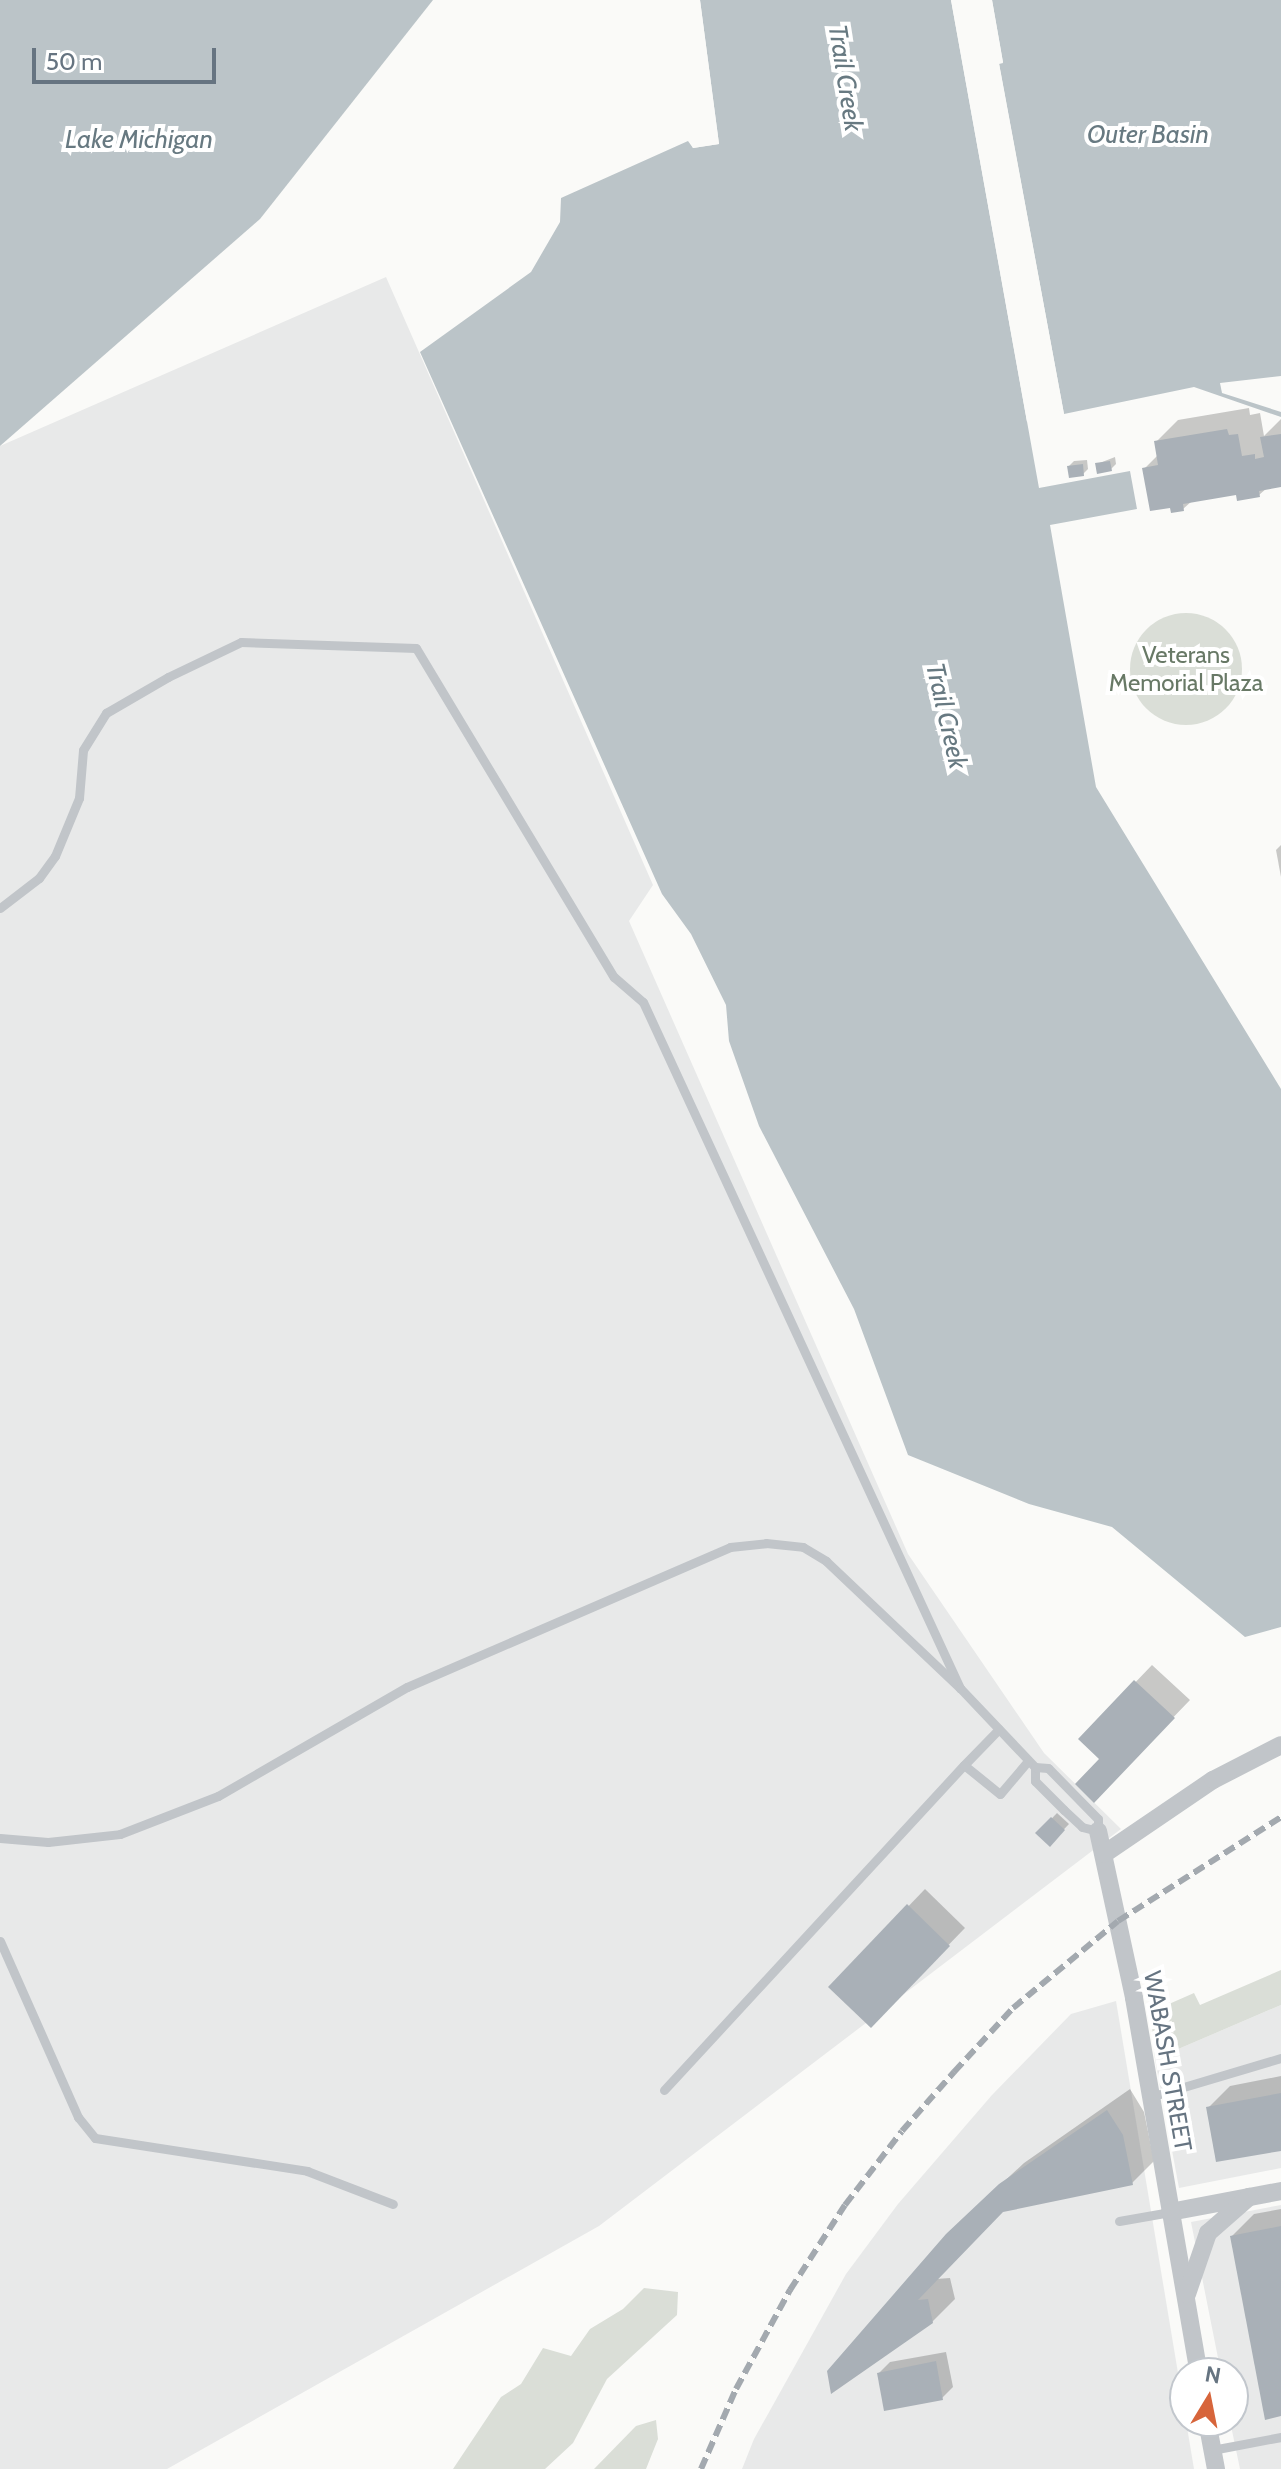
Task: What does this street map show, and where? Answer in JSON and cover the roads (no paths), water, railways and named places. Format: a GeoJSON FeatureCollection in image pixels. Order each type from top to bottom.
{"type":"FeatureCollection","features":[{"type":"Feature","properties":{"kind":"street"},"geometry":{"type":"LineString","coordinates":[[1104,1854],[1213,1780],[1281,1745]]}},
{"type":"Feature","properties":{"kind":"street","name":"WABASH STREET"},"geometry":{"type":"LineString","coordinates":[[1098,1831],[1196,2357]]}},
{"type":"Feature","properties":{"kind":"street"},"geometry":{"type":"LineString","coordinates":[[1170,2212],[1281,2191]]}},
{"type":"Feature","properties":{"kind":"street","name":"WABASH STREET"},"geometry":{"type":"LineString","coordinates":[[1186,2300],[1208,2233],[1249,2197]]}},
{"type":"Feature","properties":{"kind":"street"},"geometry":{"type":"LineString","coordinates":[[1210,2437],[1214,2460]]}},
{"type":"Feature","properties":{"kind":"lane"},"geometry":{"type":"LineString","coordinates":[[0,908],[39,878],[55,856],[79,798],[83,750],[106,713],[168,677],[241,642],[416,648],[614,977],[643,1002],[960,1688]]}},
{"type":"Feature","properties":{"kind":"lane"},"geometry":{"type":"LineString","coordinates":[[0,1838],[48,1842],[120,1834],[218,1796],[407,1687],[730,1547],[766,1543],[803,1547],[826,1561],[960,1688],[1031,1764],[1035,1781],[1064,1810],[1082,1827],[1098,1831],[1098,1819],[1048,1768],[1031,1764]]}},
{"type":"Feature","properties":{"kind":"lane"},"geometry":{"type":"LineString","coordinates":[[664,2090],[999,1729]]}},
{"type":"Feature","properties":{"kind":"lane"},"geometry":{"type":"LineString","coordinates":[[964,1765],[1000,1794],[1031,1764]]}},
{"type":"Feature","properties":{"kind":"lane"},"geometry":{"type":"LineString","coordinates":[[0,1941],[78,2117],[95,2138],[307,2171],[393,2204]]}},
{"type":"Feature","properties":{"kind":"lane"},"geometry":{"type":"LineString","coordinates":[[1150,2097],[1281,2058]]}},
{"type":"Feature","properties":{"kind":"lane"},"geometry":{"type":"LineString","coordinates":[[1119,2221],[1170,2212]]}},
{"type":"Feature","properties":{"kind":"lane"},"geometry":{"type":"LineString","coordinates":[[1214,2460],[1281,2437]]}},
{"type":"Feature","properties":{"kind":"water","name":"Lake Michigan"},"geometry":{"type":"Polygon","coordinates":[[[0,0],[433,0],[260,219],[0,446],[0,0]]]}},
{"type":"Feature","properties":{"kind":"water","name":"Trail Creek"},"geometry":{"type":"Polygon","coordinates":[[[700,0],[951,0],[1039,488],[1130,471],[1137,509],[1050,525],[1096,787],[1281,1089],[1281,1627],[1245,1637],[1112,1527],[1029,1504],[908,1455],[854,1309],[759,1126],[729,1041],[726,1005],[691,934],[662,894],[420,352],[531,272],[560,222],[561,198],[688,141],[693,148],[719,144],[700,0]]]}},
{"type":"Feature","properties":{"kind":"water","name":"Outer Basin"},"geometry":{"type":"Polygon","coordinates":[[[992,0],[1281,0],[1281,417],[1194,387],[1064,414],[999,63],[1003,62],[992,0]]]}},
{"type":"Feature","properties":{"kind":"railway"},"geometry":{"type":"LineString","coordinates":[[701,2469],[736,2389],[790,2290],[845,2205],[902,2131],[954,2072],[1013,2008],[1118,1921],[1281,1817]]}},
{"type":"Feature","properties":{"kind":"park label","name":"Veterans Memorial Plaza"},"geometry":{"type":"Point","coordinates":[1186,669]}}]}
